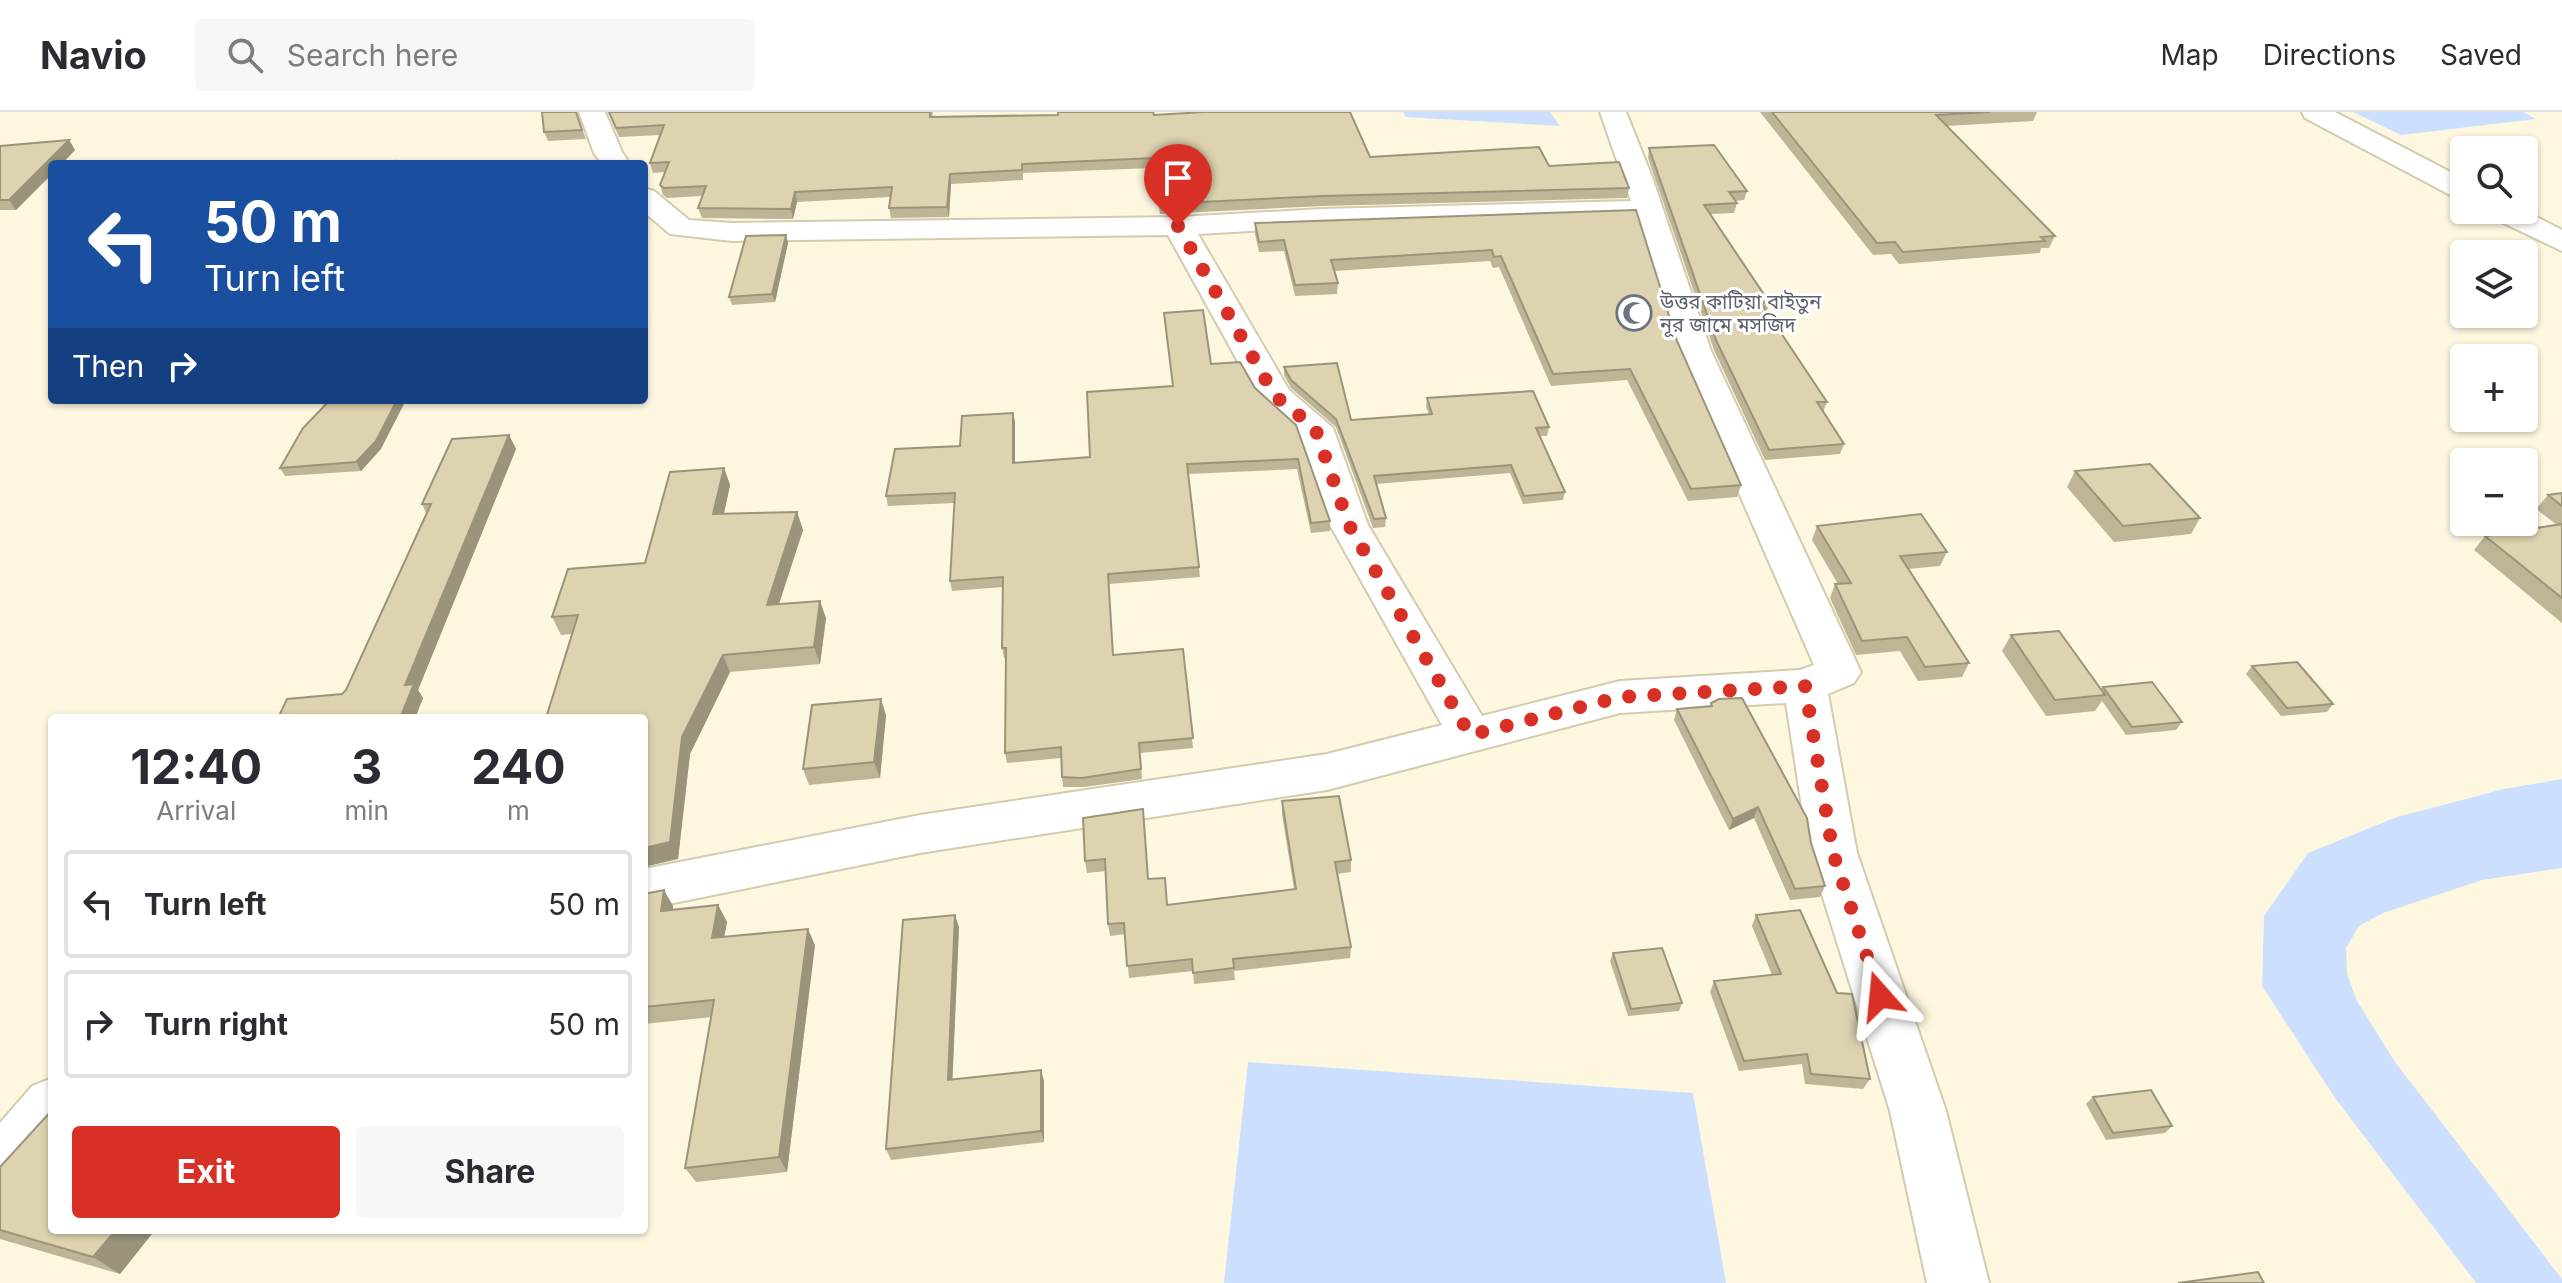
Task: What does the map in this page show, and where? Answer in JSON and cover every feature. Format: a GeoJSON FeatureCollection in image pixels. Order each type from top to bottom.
{"type":"FeatureCollection","features":[{"type":"Feature","properties":{"kind":"street"},"geometry":{"type":"LineString","coordinates":[[592,112],[613,160]]}},
{"type":"Feature","properties":{"kind":"street"},"geometry":{"type":"LineString","coordinates":[[648,888],[920,834],[1327,772],[1620,697],[1805,686],[1839,672],[1694,351],[1613,112]]}},
{"type":"Feature","properties":{"kind":"street"},"geometry":{"type":"LineString","coordinates":[[2315,112],[2450,184]]}},
{"type":"Feature","properties":{"kind":"street"},"geometry":{"type":"LineString","coordinates":[[648,200],[681,228],[732,232],[1178,226],[1323,218],[1648,209]]}},
{"type":"Feature","properties":{"kind":"street"},"geometry":{"type":"LineString","coordinates":[[2527,224],[2562,242]]}},
{"type":"Feature","properties":{"kind":"street"},"geometry":{"type":"LineString","coordinates":[[1178,226],[1275,396],[1315,428],[1349,525],[1470,735]]}},
{"type":"Feature","properties":{"kind":"street"},"geometry":{"type":"LineString","coordinates":[[1805,686],[1833,853],[1918,1111],[1958,1283]]}},
{"type":"Feature","properties":{"kind":"street"},"geometry":{"type":"LineString","coordinates":[[0,1166],[48,1109]]}},
{"type":"Feature","properties":{"kind":"water"},"geometry":{"type":"Polygon","coordinates":[[[1403,112],[1550,112],[1560,126],[1406,117],[1403,112]]]}},
{"type":"Feature","properties":{"kind":"water"},"geometry":{"type":"Polygon","coordinates":[[[2353,112],[2523,112],[2536,119],[2401,135],[2353,112]]]}},
{"type":"Feature","properties":{"kind":"water"},"geometry":{"type":"Polygon","coordinates":[[[2562,779],[2562,868],[2482,880],[2383,913],[2359,926],[2346,948],[2347,974],[2357,1001],[2395,1062],[2562,1279],[2562,1283],[2476,1283],[2335,1098],[2262,986],[2264,916],[2308,853],[2397,817],[2504,789],[2562,779]]]}},
{"type":"Feature","properties":{"kind":"water"},"geometry":{"type":"Polygon","coordinates":[[[1248,1062],[1693,1093],[1726,1283],[1224,1283],[1248,1062]]]}},
{"type":"Feature","properties":{"kind":"building"},"geometry":{"type":"Polygon","coordinates":[[[542,112],[576,112],[582,130],[544,132],[542,112]]]}},
{"type":"Feature","properties":{"kind":"building"},"geometry":{"type":"Polygon","coordinates":[[[609,112],[930,112],[930,117],[1058,115],[1058,112],[1153,112],[1154,115],[1350,112],[1370,157],[1539,147],[1549,166],[1619,162],[1629,188],[1323,196],[1160,204],[1154,158],[1022,164],[1022,170],[950,174],[947,207],[889,208],[892,187],[795,192],[791,209],[698,208],[706,186],[664,188],[660,185],[669,162],[650,163],[664,125],[616,128],[609,112]]]}},
{"type":"Feature","properties":{"kind":"building"},"geometry":{"type":"Polygon","coordinates":[[[1772,112],[1990,112],[1936,115],[2055,236],[2041,237],[2045,241],[1903,252],[1895,242],[1877,243],[1772,112]]]}},
{"type":"Feature","properties":{"kind":"building"},"geometry":{"type":"Polygon","coordinates":[[[69,140],[9,200],[0,200],[0,146],[69,140]]]}},
{"type":"Feature","properties":{"kind":"building"},"geometry":{"type":"Polygon","coordinates":[[[1714,145],[1747,191],[1729,192],[1737,203],[1704,205],[1769,302],[1761,303],[1827,402],[1817,402],[1844,444],[1769,450],[1716,340],[1649,148],[1714,145]]]}},
{"type":"Feature","properties":{"kind":"building"},"geometry":{"type":"Polygon","coordinates":[[[1636,210],[1677,341],[1741,485],[1691,489],[1630,369],[1553,374],[1501,256],[1494,257],[1492,250],[1331,260],[1338,283],[1295,285],[1284,240],[1259,242],[1255,223],[1636,210]]]}},
{"type":"Feature","properties":{"kind":"building"},"geometry":{"type":"Polygon","coordinates":[[[786,235],[772,294],[729,297],[746,236],[786,235]]]}},
{"type":"Feature","properties":{"kind":"building"},"geometry":{"type":"Polygon","coordinates":[[[1203,310],[1211,364],[1240,362],[1255,388],[1296,425],[1330,521],[1311,523],[1298,459],[1187,464],[1199,567],[1108,574],[1113,655],[1183,649],[1193,738],[1139,743],[1141,769],[1082,778],[1062,777],[1061,747],[1005,753],[1003,577],[950,581],[955,493],[886,496],[895,449],[960,446],[962,416],[1013,413],[1013,463],[1090,457],[1087,392],[1173,386],[1164,313],[1203,310]]]}},
{"type":"Feature","properties":{"kind":"building"},"geometry":{"type":"Polygon","coordinates":[[[1337,363],[1351,420],[1432,414],[1427,398],[1533,391],[1549,427],[1536,428],[1565,492],[1524,496],[1511,465],[1374,476],[1386,518],[1374,519],[1336,419],[1291,380],[1284,367],[1337,363]]]}},
{"type":"Feature","properties":{"kind":"building"},"geometry":{"type":"Polygon","coordinates":[[[326,404],[395,404],[376,441],[356,462],[280,468],[303,428],[326,404]]]}},
{"type":"Feature","properties":{"kind":"building"},"geometry":{"type":"Polygon","coordinates":[[[509,435],[405,685],[414,684],[402,714],[280,714],[287,699],[342,694],[346,690],[431,504],[422,504],[452,439],[509,435]]]}},
{"type":"Feature","properties":{"kind":"building"},"geometry":{"type":"Polygon","coordinates":[[[2150,464],[2200,518],[2123,526],[2075,471],[2150,464]]]}},
{"type":"Feature","properties":{"kind":"building"},"geometry":{"type":"Polygon","coordinates":[[[724,468],[713,514],[797,512],[767,605],[820,601],[814,647],[723,655],[682,737],[670,842],[648,847],[648,714],[547,714],[578,615],[552,617],[568,569],[645,563],[670,472],[724,468]]]}},
{"type":"Feature","properties":{"kind":"building"},"geometry":{"type":"Polygon","coordinates":[[[2562,493],[2562,506],[2548,495],[2562,493]]]}},
{"type":"Feature","properties":{"kind":"building"},"geometry":{"type":"Polygon","coordinates":[[[1921,514],[1947,552],[1900,556],[1969,663],[1925,667],[1907,637],[1862,641],[1835,584],[1851,583],[1817,526],[1921,514]]]}},
{"type":"Feature","properties":{"kind":"building"},"geometry":{"type":"Polygon","coordinates":[[[2562,524],[2562,598],[2485,536],[2538,536],[2538,528],[2562,524]]]}},
{"type":"Feature","properties":{"kind":"building"},"geometry":{"type":"Polygon","coordinates":[[[2059,631],[2105,695],[2055,700],[2011,635],[2059,631]]]}},
{"type":"Feature","properties":{"kind":"building"},"geometry":{"type":"Polygon","coordinates":[[[2297,662],[2333,704],[2287,708],[2252,666],[2297,662]]]}},
{"type":"Feature","properties":{"kind":"building"},"geometry":{"type":"Polygon","coordinates":[[[2152,682],[2182,722],[2132,727],[2103,687],[2152,682]]]}},
{"type":"Feature","properties":{"kind":"building"},"geometry":{"type":"Polygon","coordinates":[[[1742,698],[1807,818],[1811,843],[1825,886],[1795,889],[1758,807],[1733,819],[1677,709],[1712,706],[1711,703],[1719,699],[1742,698]]]}},
{"type":"Feature","properties":{"kind":"building"},"geometry":{"type":"Polygon","coordinates":[[[881,699],[874,762],[803,769],[812,705],[881,699]]]}},
{"type":"Feature","properties":{"kind":"building"},"geometry":{"type":"Polygon","coordinates":[[[1339,796],[1351,860],[1335,862],[1351,947],[1233,959],[1234,968],[1193,973],[1192,959],[1127,966],[1124,923],[1108,924],[1105,859],[1085,861],[1083,818],[1143,809],[1148,879],[1165,878],[1167,905],[1296,889],[1282,801],[1339,796]]]}},
{"type":"Feature","properties":{"kind":"building"},"geometry":{"type":"Polygon","coordinates":[[[664,890],[661,911],[718,905],[712,938],[808,929],[779,1157],[685,1168],[714,1000],[648,1007],[648,893],[664,890]]]}},
{"type":"Feature","properties":{"kind":"building"},"geometry":{"type":"Polygon","coordinates":[[[1800,910],[1837,993],[1852,994],[1870,1079],[1811,1074],[1807,1054],[1744,1061],[1714,981],[1781,974],[1756,915],[1800,910]]]}},
{"type":"Feature","properties":{"kind":"building"},"geometry":{"type":"Polygon","coordinates":[[[955,915],[948,1080],[1041,1070],[1041,1131],[886,1149],[903,920],[955,915]]]}},
{"type":"Feature","properties":{"kind":"building"},"geometry":{"type":"Polygon","coordinates":[[[1662,948],[1682,1003],[1631,1009],[1613,953],[1662,948]]]}},
{"type":"Feature","properties":{"kind":"building"},"geometry":{"type":"Polygon","coordinates":[[[2151,1090],[2172,1126],[2113,1133],[2093,1097],[2151,1090]]]}},
{"type":"Feature","properties":{"kind":"building"},"geometry":{"type":"Polygon","coordinates":[[[48,1114],[48,1234],[113,1234],[93,1257],[0,1230],[0,1167],[48,1114]]]}},
{"type":"Feature","properties":{"kind":"building"},"geometry":{"type":"Polygon","coordinates":[[[2258,1272],[2264,1283],[2178,1283],[2258,1272]]]}},
{"type":"Feature","properties":{"kind":"place","name":"উত্তর কাটিয়া বাইতুন নূর জামে মসজিদ"},"geometry":{"type":"Point","coordinates":[1634,313]}},
{"type":"Feature","properties":{"kind":"route"},"geometry":{"type":"LineString","coordinates":[[1178,226],[1246,340],[1275,396],[1315,428],[1349,525],[1470,735],[1620,697],[1805,686],[1833,853],[1880,996]]}}]}
